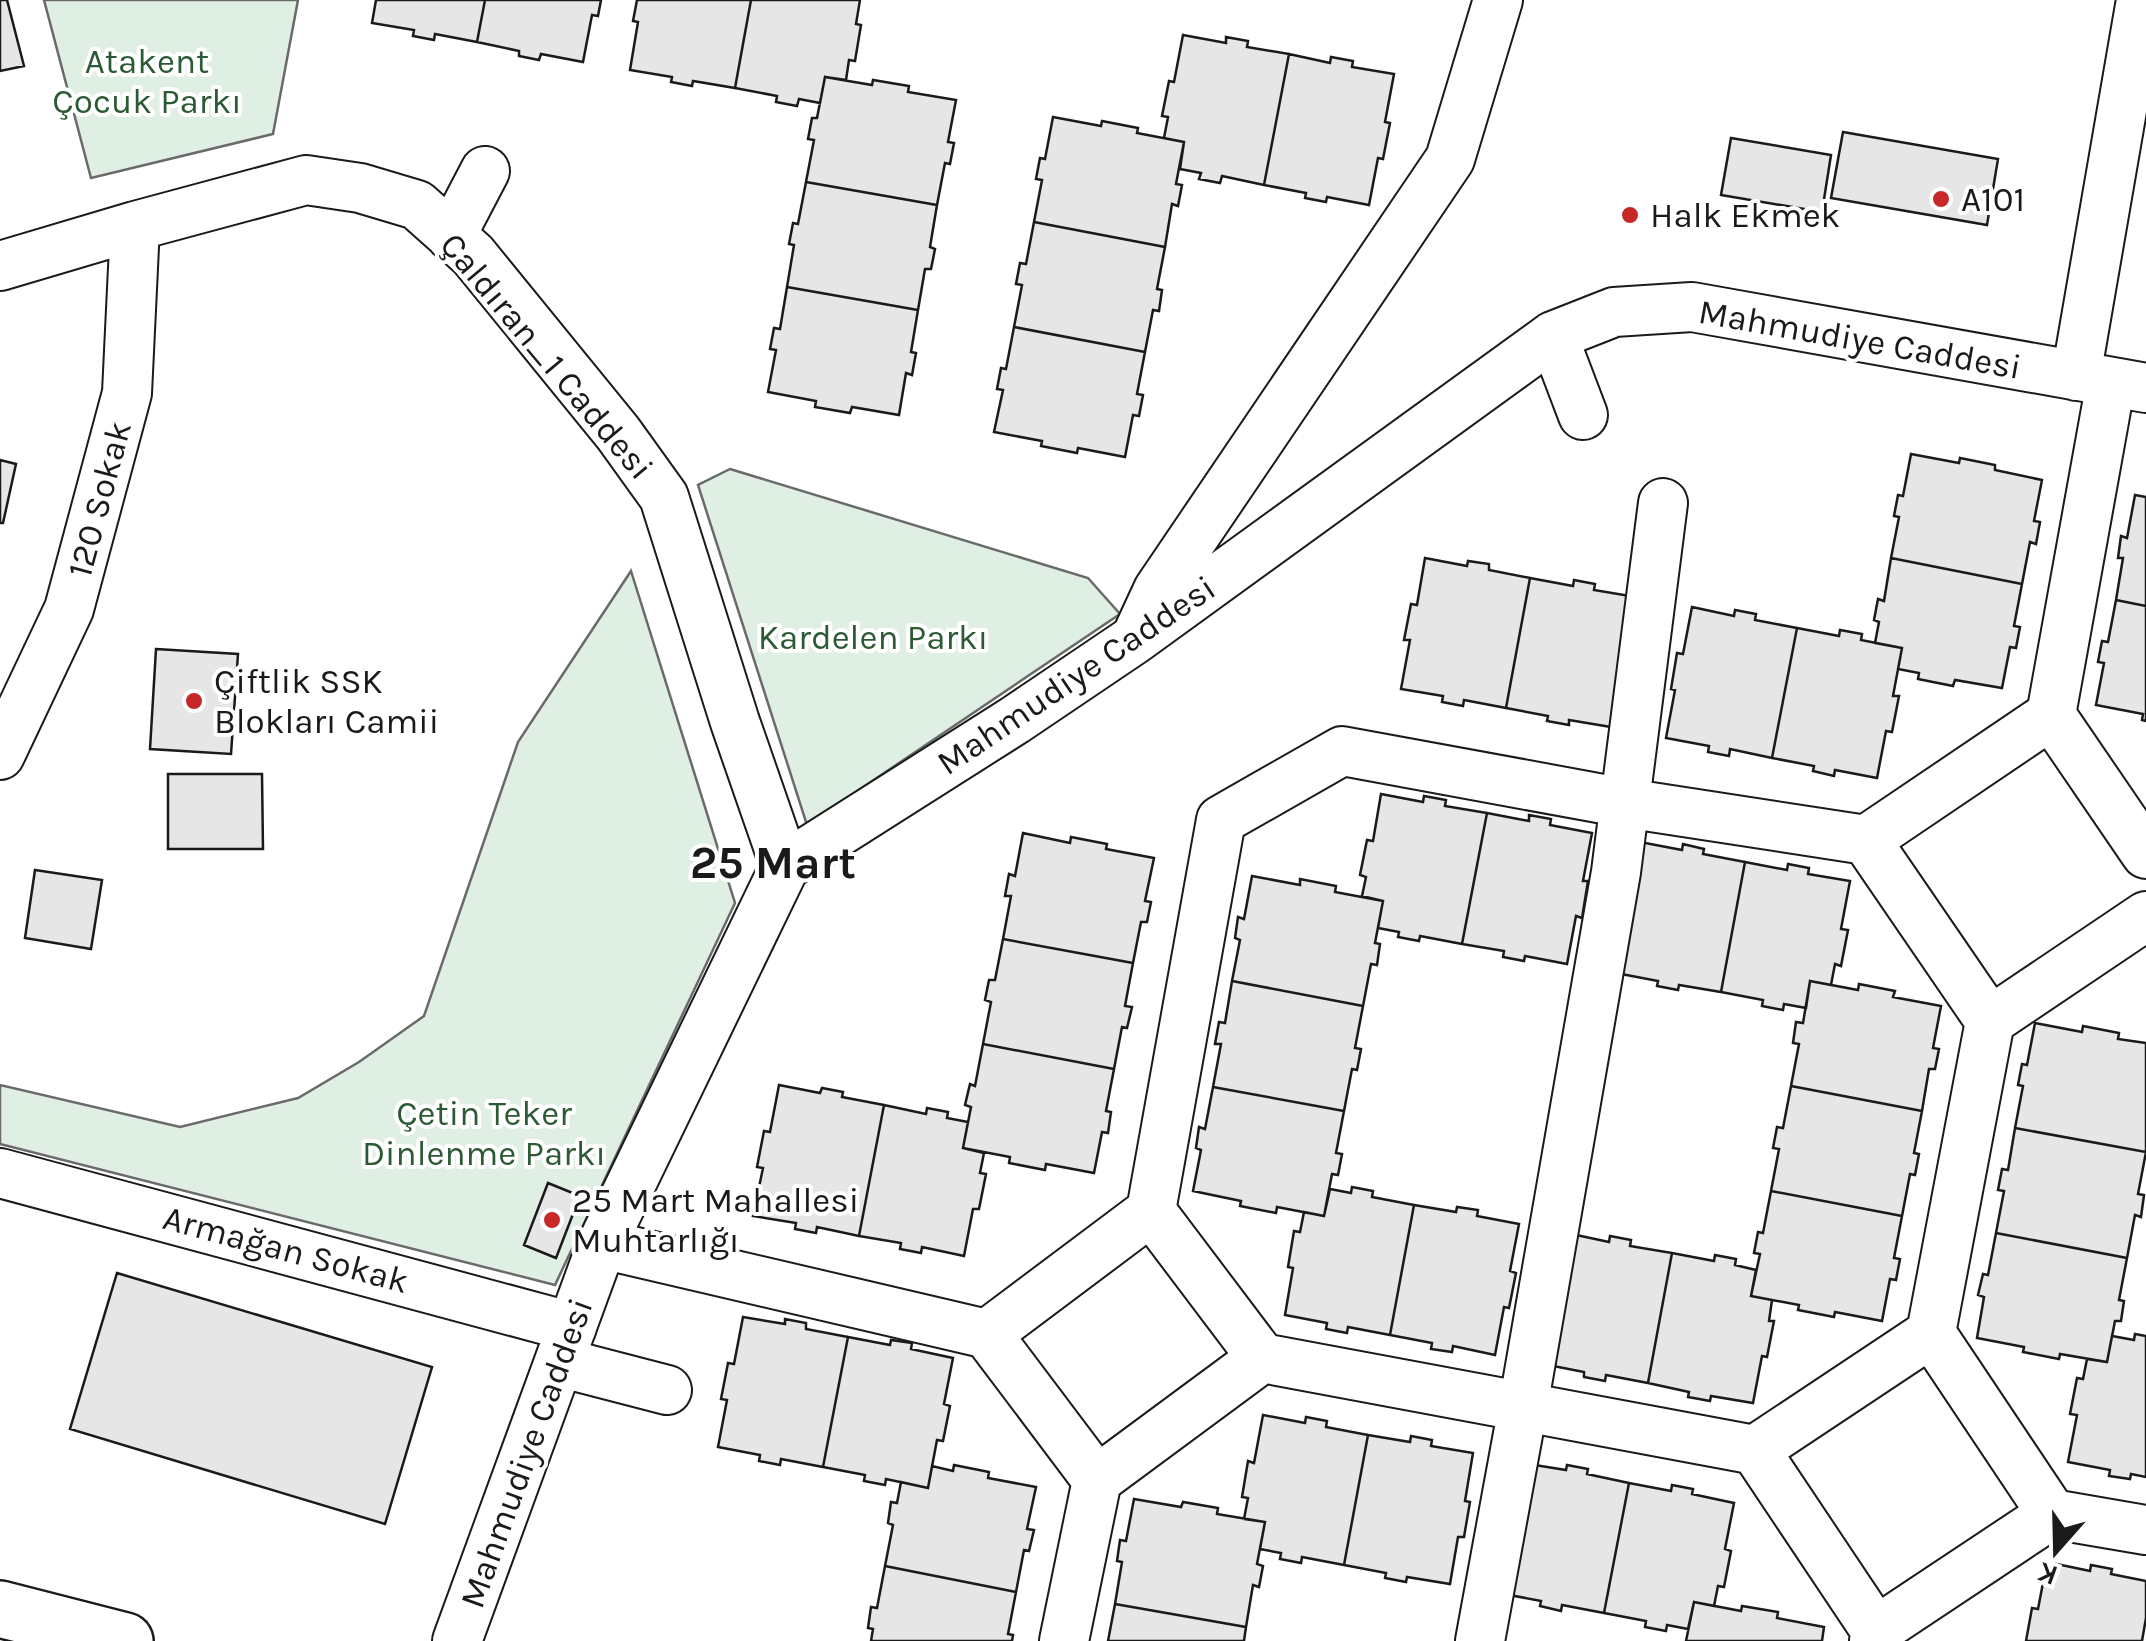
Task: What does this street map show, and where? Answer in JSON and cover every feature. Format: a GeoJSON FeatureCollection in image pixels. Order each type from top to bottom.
{"type":"FeatureCollection","features":[{"type":"Feature","properties":{"kind":"main road"},"geometry":{"type":"LineString","coordinates":[[0,1610],[124,1641]]}},
{"type":"Feature","properties":{"kind":"street"},"geometry":{"type":"LineString","coordinates":[[1135,639],[1158,590],[1450,159],[1498,0]]}},
{"type":"Feature","properties":{"kind":"street"},"geometry":{"type":"LineString","coordinates":[[2141,0],[2111,382],[2051,715],[2146,854]]}},
{"type":"Feature","properties":{"kind":"street"},"geometry":{"type":"LineString","coordinates":[[451,236],[485,171]]}},
{"type":"Feature","properties":{"kind":"street","name":"Çaldıran_1 Caddesi"},"geometry":{"type":"LineString","coordinates":[[0,266],[306,180],[360,188],[417,205],[473,255],[618,433],[664,497],[734,722],[786,866]]}},
{"type":"Feature","properties":{"kind":"street","name":"120 Sokak"},"geometry":{"type":"LineString","coordinates":[[0,755],[69,609],[127,394],[135,226]]}},
{"type":"Feature","properties":{"kind":"street","name":"Mahmudiye Caddesi"},"geometry":{"type":"LineString","coordinates":[[457,1641],[602,1244],[786,866],[1135,639],[1553,336],[1614,312],[1692,307],[2111,382]]}},
{"type":"Feature","properties":{"kind":"street"},"geometry":{"type":"LineString","coordinates":[[1553,336],[1583,415]]}},
{"type":"Feature","properties":{"kind":"street"},"geometry":{"type":"LineString","coordinates":[[1480,1641],[1616,872],[1663,503]]}},
{"type":"Feature","properties":{"kind":"street"},"geometry":{"type":"LineString","coordinates":[[987,1334],[1151,1211],[1222,820],[1342,751],[1866,840],[2051,715]]}},
{"type":"Feature","properties":{"kind":"street"},"geometry":{"type":"LineString","coordinates":[[1866,840],[1990,1022],[1931,1333],[2052,1514]]}},
{"type":"Feature","properties":{"kind":"street"},"geometry":{"type":"LineString","coordinates":[[1990,1022],[2146,916]]}},
{"type":"Feature","properties":{"kind":"street","name":"Armağan Sokak"},"geometry":{"type":"LineString","coordinates":[[0,1172],[566,1344],[667,1390]]}},
{"type":"Feature","properties":{"kind":"street"},"geometry":{"type":"LineString","coordinates":[[1151,1211],[1262,1358],[1755,1450],[1931,1333]]}},
{"type":"Feature","properties":{"kind":"street"},"geometry":{"type":"LineString","coordinates":[[602,1244],[987,1334],[1097,1480]]}},
{"type":"Feature","properties":{"kind":"street"},"geometry":{"type":"LineString","coordinates":[[1064,1641],[1097,1480],[1262,1358]]}},
{"type":"Feature","properties":{"kind":"street"},"geometry":{"type":"LineString","coordinates":[[1755,1450],[1876,1636],[2052,1514],[2146,1530]]}},
{"type":"Feature","properties":{"kind":"green space","name":"Atakent Çocuk Parkı"},"geometry":{"type":"Polygon","coordinates":[[[44,0],[298,0],[273,134],[91,178],[44,0]]]}},
{"type":"Feature","properties":{"kind":"green space","name":"Kardelen Parkı"},"geometry":{"type":"Polygon","coordinates":[[[730,469],[1088,578],[1120,614],[807,825],[698,485],[730,469]]]}},
{"type":"Feature","properties":{"kind":"green space","name":"Çetin Teker Dinlenme Parkı"},"geometry":{"type":"Polygon","coordinates":[[[631,571],[735,903],[555,1285],[0,1144],[0,1085],[180,1127],[298,1098],[359,1062],[424,1016],[518,742],[631,571]]]}},
{"type":"Feature","properties":{"kind":"building"},"geometry":{"type":"Polygon","coordinates":[[[0,0],[7,0],[24,66],[0,71],[0,0]]]}},
{"type":"Feature","properties":{"kind":"building"},"geometry":{"type":"Polygon","coordinates":[[[376,0],[485,0],[477,42],[435,34],[434,40],[413,36],[414,30],[372,23],[376,0]]]}},
{"type":"Feature","properties":{"kind":"building"},"geometry":{"type":"Polygon","coordinates":[[[485,0],[601,0],[598,16],[592,15],[583,62],[541,54],[539,60],[519,56],[519,51],[477,42],[485,0]]]}},
{"type":"Feature","properties":{"kind":"building"},"geometry":{"type":"Polygon","coordinates":[[[637,0],[751,0],[735,88],[693,81],[692,86],[671,82],[672,77],[630,70],[638,22],[633,21],[637,0]]]}},
{"type":"Feature","properties":{"kind":"building"},"geometry":{"type":"Polygon","coordinates":[[[751,0],[860,0],[856,24],[861,25],[855,61],[849,60],[846,80],[825,77],[820,103],[799,99],[797,106],[776,102],[777,96],[735,88],[751,0]]]}},
{"type":"Feature","properties":{"kind":"building"},"geometry":{"type":"Polygon","coordinates":[[[1183,35],[1226,43],[1226,37],[1248,41],[1247,47],[1289,54],[1264,185],[1222,176],[1220,183],[1199,179],[1201,173],[1180,169],[1184,142],[1164,138],[1168,117],[1162,116],[1169,81],[1174,82],[1183,35]]]}},
{"type":"Feature","properties":{"kind":"building"},"geometry":{"type":"Polygon","coordinates":[[[1289,54],[1330,63],[1331,57],[1353,61],[1352,67],[1394,74],[1385,122],[1390,123],[1369,205],[1327,197],[1326,202],[1305,198],[1306,193],[1264,185],[1289,54]]]}},
{"type":"Feature","properties":{"kind":"building"},"geometry":{"type":"Polygon","coordinates":[[[825,77],[909,86],[908,92],[956,100],[948,142],[954,143],[950,164],[945,163],[937,205],[806,182],[814,140],[808,139],[812,118],[817,118],[825,77]]]}},
{"type":"Feature","properties":{"kind":"building"},"geometry":{"type":"Polygon","coordinates":[[[1053,117],[1101,126],[1102,121],[1184,142],[1176,184],[1182,185],[1178,206],[1172,204],[1165,247],[1034,222],[1042,180],[1036,179],[1040,158],[1045,159],[1053,117]]]}},
{"type":"Feature","properties":{"kind":"building"},"geometry":{"type":"Polygon","coordinates":[[[1843,132],[1998,159],[1987,225],[1831,198],[1843,132]]]}},
{"type":"Feature","properties":{"kind":"building"},"geometry":{"type":"Polygon","coordinates":[[[1731,138],[1831,155],[1822,212],[1721,195],[1731,138]]]}},
{"type":"Feature","properties":{"kind":"building"},"geometry":{"type":"Polygon","coordinates":[[[806,182],[937,205],[930,247],[935,249],[931,269],[925,269],[918,310],[787,287],[794,245],[789,244],[793,223],[798,224],[806,182]]]}},
{"type":"Feature","properties":{"kind":"building"},"geometry":{"type":"Polygon","coordinates":[[[1034,222],[1165,247],[1157,289],[1162,290],[1159,311],[1153,310],[1145,352],[1014,327],[1022,285],[1016,284],[1020,263],[1026,264],[1034,222]]]}},
{"type":"Feature","properties":{"kind":"building"},"geometry":{"type":"Polygon","coordinates":[[[787,287],[918,310],[911,352],[916,353],[912,375],[906,373],[899,415],[852,407],[850,413],[815,407],[816,401],[768,392],[776,350],[770,349],[774,328],[780,329],[787,287]]]}},
{"type":"Feature","properties":{"kind":"building"},"geometry":{"type":"Polygon","coordinates":[[[1014,327],[1145,352],[1137,394],[1143,395],[1139,416],[1133,415],[1125,457],[1078,448],[1077,453],[1041,446],[1042,441],[994,432],[1003,390],[997,389],[1001,368],[1006,369],[1014,327]]]}},
{"type":"Feature","properties":{"kind":"building"},"geometry":{"type":"Polygon","coordinates":[[[1911,454],[1959,463],[1960,458],[2042,480],[2034,521],[2040,522],[2036,544],[2030,542],[2022,584],[1891,558],[1899,517],[1894,516],[1898,495],[1903,496],[1911,454]]]}},
{"type":"Feature","properties":{"kind":"building"},"geometry":{"type":"Polygon","coordinates":[[[0,460],[16,464],[3,523],[0,523],[0,460]]]}},
{"type":"Feature","properties":{"kind":"building"},"geometry":{"type":"Polygon","coordinates":[[[2135,495],[2146,497],[2146,606],[2116,600],[2123,558],[2118,558],[2121,536],[2127,538],[2135,495]]]}},
{"type":"Feature","properties":{"kind":"building"},"geometry":{"type":"Polygon","coordinates":[[[1425,558],[1467,566],[1468,561],[1489,564],[1489,570],[1530,578],[1506,708],[1464,700],[1463,706],[1442,702],[1443,696],[1401,689],[1410,640],[1404,640],[1411,604],[1417,605],[1425,558]]]}},
{"type":"Feature","properties":{"kind":"building"},"geometry":{"type":"Polygon","coordinates":[[[1891,558],[2022,584],[2014,626],[2020,627],[2016,648],[2010,647],[2002,688],[1955,680],[1953,686],[1918,679],[1919,673],[1898,669],[1902,648],[1875,643],[1879,622],[1874,620],[1878,599],[1884,601],[1891,558]]]}},
{"type":"Feature","properties":{"kind":"building"},"geometry":{"type":"Polygon","coordinates":[[[1530,578],[1573,586],[1574,580],[1595,584],[1594,590],[1636,597],[1611,727],[1569,720],[1569,725],[1547,721],[1548,716],[1506,708],[1530,578]]]}},
{"type":"Feature","properties":{"kind":"building"},"geometry":{"type":"Polygon","coordinates":[[[2116,600],[2146,606],[2146,721],[2142,720],[2143,714],[2096,705],[2104,663],[2098,662],[2102,641],[2108,642],[2116,600]]]}},
{"type":"Feature","properties":{"kind":"building"},"geometry":{"type":"Polygon","coordinates":[[[1692,607],[1734,616],[1735,610],[1756,614],[1755,620],[1797,628],[1772,758],[1730,749],[1729,756],[1708,752],[1709,746],[1666,738],[1677,653],[1683,654],[1692,607]]]}},
{"type":"Feature","properties":{"kind":"building"},"geometry":{"type":"Polygon","coordinates":[[[1797,628],[1839,636],[1840,630],[1862,634],[1861,640],[1902,648],[1893,696],[1899,696],[1892,732],[1886,731],[1877,778],[1835,770],[1834,776],[1813,771],[1814,766],[1772,758],[1797,628]]]}},
{"type":"Feature","properties":{"kind":"building","name":"Çiftlik SSK Blokları Camii"},"geometry":{"type":"Polygon","coordinates":[[[156,649],[238,654],[231,754],[150,749],[156,649]]]}},
{"type":"Feature","properties":{"kind":"building"},"geometry":{"type":"Polygon","coordinates":[[[168,774],[262,774],[263,849],[168,849],[168,774]]]}},
{"type":"Feature","properties":{"kind":"building"},"geometry":{"type":"Polygon","coordinates":[[[1381,794],[1423,802],[1424,796],[1446,800],[1445,806],[1487,813],[1462,944],[1420,936],[1419,941],[1398,937],[1399,932],[1378,928],[1383,901],[1362,896],[1366,877],[1360,875],[1367,840],[1373,841],[1381,794]]]}},
{"type":"Feature","properties":{"kind":"building"},"geometry":{"type":"Polygon","coordinates":[[[1487,813],[1529,821],[1529,815],[1551,819],[1550,825],[1592,833],[1583,881],[1588,881],[1582,918],[1576,916],[1567,964],[1525,956],[1524,961],[1503,957],[1504,951],[1462,944],[1487,813]]]}},
{"type":"Feature","properties":{"kind":"building"},"geometry":{"type":"Polygon","coordinates":[[[1023,833],[1070,843],[1071,837],[1107,844],[1106,849],[1154,858],[1145,901],[1151,902],[1147,922],[1141,922],[1133,963],[1003,939],[1011,896],[1005,896],[1009,874],[1015,876],[1023,833]]]}},
{"type":"Feature","properties":{"kind":"building"},"geometry":{"type":"Polygon","coordinates":[[[1640,842],[1682,850],[1683,844],[1704,849],[1703,854],[1745,862],[1721,992],[1679,985],[1678,990],[1657,986],[1658,981],[1616,973],[1640,842]]]}},
{"type":"Feature","properties":{"kind":"building"},"geometry":{"type":"Polygon","coordinates":[[[1745,862],[1787,870],[1788,864],[1809,868],[1808,874],[1850,881],[1841,929],[1848,930],[1841,966],[1835,964],[1831,985],[1810,981],[1806,1008],[1784,1004],[1783,1010],[1762,1006],[1763,1000],[1721,992],[1745,862]]]}},
{"type":"Feature","properties":{"kind":"building"},"geometry":{"type":"Polygon","coordinates":[[[35,870],[102,880],[91,949],[25,938],[35,870]]]}},
{"type":"Feature","properties":{"kind":"building"},"geometry":{"type":"Polygon","coordinates":[[[1252,876],[1300,885],[1300,879],[1336,886],[1335,892],[1383,901],[1375,943],[1380,944],[1377,965],[1371,964],[1363,1006],[1232,981],[1240,940],[1235,938],[1238,917],[1244,919],[1252,876]]]}},
{"type":"Feature","properties":{"kind":"building"},"geometry":{"type":"Polygon","coordinates":[[[1003,939],[1133,963],[1125,1006],[1132,1007],[1127,1028],[1122,1027],[1114,1069],[983,1044],[991,1002],[985,1000],[989,980],[995,980],[1003,939]]]}},
{"type":"Feature","properties":{"kind":"building"},"geometry":{"type":"Polygon","coordinates":[[[1232,981],[1363,1006],[1355,1048],[1361,1049],[1357,1070],[1352,1069],[1344,1111],[1213,1087],[1221,1044],[1215,1044],[1219,1022],[1225,1023],[1232,981]]]}},
{"type":"Feature","properties":{"kind":"building"},"geometry":{"type":"Polygon","coordinates":[[[1810,981],[1858,990],[1859,984],[1895,991],[1893,997],[1941,1006],[1933,1048],[1939,1049],[1935,1069],[1929,1069],[1922,1111],[1791,1086],[1799,1044],[1793,1043],[1796,1022],[1803,1023],[1810,981]]]}},
{"type":"Feature","properties":{"kind":"building"},"geometry":{"type":"Polygon","coordinates":[[[2035,1023],[2082,1032],[2083,1026],[2119,1033],[2118,1039],[2146,1043],[2146,1152],[2015,1128],[2023,1086],[2018,1085],[2022,1064],[2027,1065],[2035,1023]]]}},
{"type":"Feature","properties":{"kind":"building"},"geometry":{"type":"Polygon","coordinates":[[[983,1044],[1114,1069],[1106,1111],[1111,1112],[1108,1133],[1102,1132],[1094,1173],[1046,1164],[1045,1170],[1009,1163],[1010,1157],[963,1148],[971,1107],[965,1105],[970,1084],[975,1086],[983,1044]]]}},
{"type":"Feature","properties":{"kind":"building"},"geometry":{"type":"Polygon","coordinates":[[[779,1085],[820,1093],[822,1088],[843,1092],[842,1097],[884,1105],[859,1236],[817,1227],[816,1233],[795,1229],[796,1223],[753,1216],[763,1168],[757,1167],[764,1131],[770,1132],[779,1085]]]}},
{"type":"Feature","properties":{"kind":"building"},"geometry":{"type":"Polygon","coordinates":[[[1791,1086],[1922,1111],[1914,1153],[1919,1154],[1915,1175],[1910,1174],[1902,1216],[1771,1191],[1779,1149],[1773,1148],[1777,1127],[1783,1128],[1791,1086]]]}},
{"type":"Feature","properties":{"kind":"building"},"geometry":{"type":"Polygon","coordinates":[[[1213,1087],[1344,1111],[1336,1153],[1342,1154],[1338,1175],[1332,1174],[1324,1216],[1277,1207],[1276,1213],[1193,1191],[1201,1150],[1196,1148],[1199,1127],[1205,1129],[1213,1087]]]}},
{"type":"Feature","properties":{"kind":"building"},"geometry":{"type":"Polygon","coordinates":[[[884,1105],[926,1114],[927,1108],[948,1112],[947,1118],[968,1122],[963,1148],[984,1153],[980,1173],[986,1174],[979,1209],[973,1209],[964,1256],[922,1247],[921,1253],[900,1249],[901,1243],[859,1236],[884,1105]]]}},
{"type":"Feature","properties":{"kind":"building"},"geometry":{"type":"Polygon","coordinates":[[[2015,1128],[2146,1152],[2138,1194],[2144,1195],[2141,1217],[2135,1215],[2127,1258],[1996,1233],[2004,1191],[1998,1190],[2002,1169],[2008,1170],[2015,1128]]]}},
{"type":"Feature","properties":{"kind":"building","name":"25 Mart Mahallesi Muhtarlığı"},"geometry":{"type":"Polygon","coordinates":[[[548,1183],[580,1196],[556,1258],[524,1245],[548,1183]]]}},
{"type":"Feature","properties":{"kind":"building"},"geometry":{"type":"Polygon","coordinates":[[[1352,1187],[1373,1191],[1372,1197],[1414,1205],[1390,1335],[1348,1327],[1347,1333],[1326,1329],[1327,1323],[1285,1315],[1294,1231],[1300,1232],[1304,1212],[1324,1216],[1330,1189],[1351,1193],[1352,1187]]]}},
{"type":"Feature","properties":{"kind":"building"},"geometry":{"type":"Polygon","coordinates":[[[1771,1191],[1902,1216],[1894,1258],[1900,1259],[1896,1280],[1890,1279],[1882,1321],[1835,1312],[1834,1317],[1798,1310],[1799,1305],[1751,1296],[1760,1254],[1754,1253],[1758,1232],[1763,1233],[1771,1191]]]}},
{"type":"Feature","properties":{"kind":"building"},"geometry":{"type":"Polygon","coordinates":[[[1414,1205],[1456,1212],[1457,1207],[1478,1210],[1477,1216],[1519,1224],[1510,1271],[1516,1273],[1509,1308],[1504,1307],[1495,1355],[1453,1346],[1452,1352],[1431,1349],[1432,1343],[1390,1335],[1414,1205]]]}},
{"type":"Feature","properties":{"kind":"building"},"geometry":{"type":"Polygon","coordinates":[[[1567,1233],[1609,1242],[1610,1236],[1631,1240],[1630,1246],[1672,1253],[1648,1383],[1606,1375],[1605,1381],[1584,1377],[1584,1372],[1543,1364],[1567,1233]]]}},
{"type":"Feature","properties":{"kind":"building"},"geometry":{"type":"Polygon","coordinates":[[[1996,1233],[2127,1258],[2119,1300],[2124,1301],[2121,1321],[2115,1321],[2107,1362],[2060,1354],[2059,1359],[1977,1338],[1984,1297],[1978,1295],[1983,1274],[1988,1275],[1996,1233]]]}},
{"type":"Feature","properties":{"kind":"building"},"geometry":{"type":"Polygon","coordinates":[[[1672,1253],[1714,1261],[1715,1255],[1736,1259],[1735,1265],[1756,1270],[1751,1296],[1772,1300],[1769,1321],[1774,1321],[1753,1403],[1711,1396],[1710,1401],[1688,1397],[1689,1392],[1648,1383],[1672,1253]]]}},
{"type":"Feature","properties":{"kind":"building"},"geometry":{"type":"Polygon","coordinates":[[[117,1273],[432,1367],[385,1524],[70,1429],[117,1273]]]}},
{"type":"Feature","properties":{"kind":"building"},"geometry":{"type":"Polygon","coordinates":[[[743,1317],[806,1323],[806,1329],[848,1337],[823,1467],[781,1459],[780,1465],[759,1461],[760,1455],[718,1447],[727,1400],[721,1399],[728,1363],[734,1364],[743,1317]]]}},
{"type":"Feature","properties":{"kind":"building"},"geometry":{"type":"Polygon","coordinates":[[[2135,1334],[2146,1336],[2146,1477],[2131,1474],[2130,1479],[2109,1476],[2110,1470],[2068,1462],[2077,1415],[2070,1414],[2077,1378],[2083,1379],[2087,1359],[2107,1362],[2112,1336],[2134,1340],[2135,1334]]]}},
{"type":"Feature","properties":{"kind":"building"},"geometry":{"type":"Polygon","coordinates":[[[848,1337],[890,1345],[891,1340],[912,1343],[911,1349],[953,1358],[944,1404],[950,1406],[943,1441],[937,1440],[928,1488],[886,1479],[885,1485],[864,1481],[865,1475],[823,1467],[848,1337]]]}},
{"type":"Feature","properties":{"kind":"building"},"geometry":{"type":"Polygon","coordinates":[[[1263,1415],[1305,1423],[1306,1417],[1327,1421],[1326,1427],[1368,1435],[1344,1565],[1302,1557],[1301,1563],[1280,1559],[1281,1553],[1260,1549],[1265,1522],[1244,1519],[1248,1498],[1242,1497],[1248,1461],[1254,1463],[1263,1415]]]}},
{"type":"Feature","properties":{"kind":"building"},"geometry":{"type":"Polygon","coordinates":[[[1368,1435],[1410,1442],[1411,1436],[1432,1440],[1431,1446],[1473,1453],[1464,1537],[1458,1537],[1450,1584],[1407,1577],[1406,1582],[1385,1578],[1386,1573],[1344,1565],[1368,1435]]]}},
{"type":"Feature","properties":{"kind":"building"},"geometry":{"type":"Polygon","coordinates":[[[1523,1463],[1566,1470],[1567,1465],[1588,1469],[1587,1474],[1629,1483],[1604,1613],[1562,1605],[1561,1611],[1540,1606],[1541,1601],[1499,1593],[1523,1463]]]}},
{"type":"Feature","properties":{"kind":"building"},"geometry":{"type":"Polygon","coordinates":[[[954,1465],[989,1472],[988,1478],[1036,1487],[1027,1529],[1034,1530],[1029,1551],[1024,1550],[1016,1592],[885,1566],[893,1525],[888,1523],[891,1502],[897,1503],[901,1482],[928,1488],[932,1466],[953,1471],[954,1465]]]}},
{"type":"Feature","properties":{"kind":"building"},"geometry":{"type":"Polygon","coordinates":[[[1629,1483],[1671,1491],[1672,1485],[1693,1489],[1692,1494],[1734,1503],[1725,1549],[1731,1551],[1724,1587],[1718,1586],[1714,1606],[1694,1602],[1688,1629],[1667,1625],[1666,1631],[1645,1627],[1646,1621],[1604,1613],[1629,1483]]]}},
{"type":"Feature","properties":{"kind":"building"},"geometry":{"type":"Polygon","coordinates":[[[1134,1499],[1218,1508],[1217,1514],[1265,1522],[1257,1564],[1263,1566],[1259,1587],[1253,1585],[1246,1627],[1115,1604],[1122,1562],[1117,1561],[1120,1540],[1126,1541],[1134,1499]]]}},
{"type":"Feature","properties":{"kind":"building"},"geometry":{"type":"Polygon","coordinates":[[[2047,1562],[2090,1571],[2091,1565],[2112,1569],[2111,1574],[2146,1581],[2142,1641],[2026,1641],[2032,1608],[2038,1609],[2047,1562]]]}},
{"type":"Feature","properties":{"kind":"building"},"geometry":{"type":"Polygon","coordinates":[[[885,1566],[1016,1592],[1008,1634],[1013,1635],[1012,1641],[871,1641],[871,1607],[877,1608],[885,1566]]]}},
{"type":"Feature","properties":{"kind":"building"},"geometry":{"type":"Polygon","coordinates":[[[1694,1602],[1741,1611],[1742,1606],[1778,1612],[1777,1618],[1824,1627],[1822,1641],[1686,1641],[1694,1602]]]}},
{"type":"Feature","properties":{"kind":"building"},"geometry":{"type":"Polygon","coordinates":[[[1115,1604],[1246,1627],[1244,1641],[1108,1641],[1115,1604]]]}},
{"type":"Feature","properties":{"kind":"place","name":"A101"},"geometry":{"type":"Point","coordinates":[1941,199]}},
{"type":"Feature","properties":{"kind":"place","name":"Halk Ekmek"},"geometry":{"type":"Point","coordinates":[1630,215]}},
{"type":"Feature","properties":{"kind":"place","name":"Çiftlik SSK Blokları Camii"},"geometry":{"type":"Point","coordinates":[194,701]}},
{"type":"Feature","properties":{"kind":"place","name":"25 Mart Mahallesi Muhtarlığı"},"geometry":{"type":"Point","coordinates":[552,1220]}},
{"type":"Feature","properties":{"kind":"district","name":"25 Mart"},"geometry":{"type":"Point","coordinates":[773,862]}}]}
